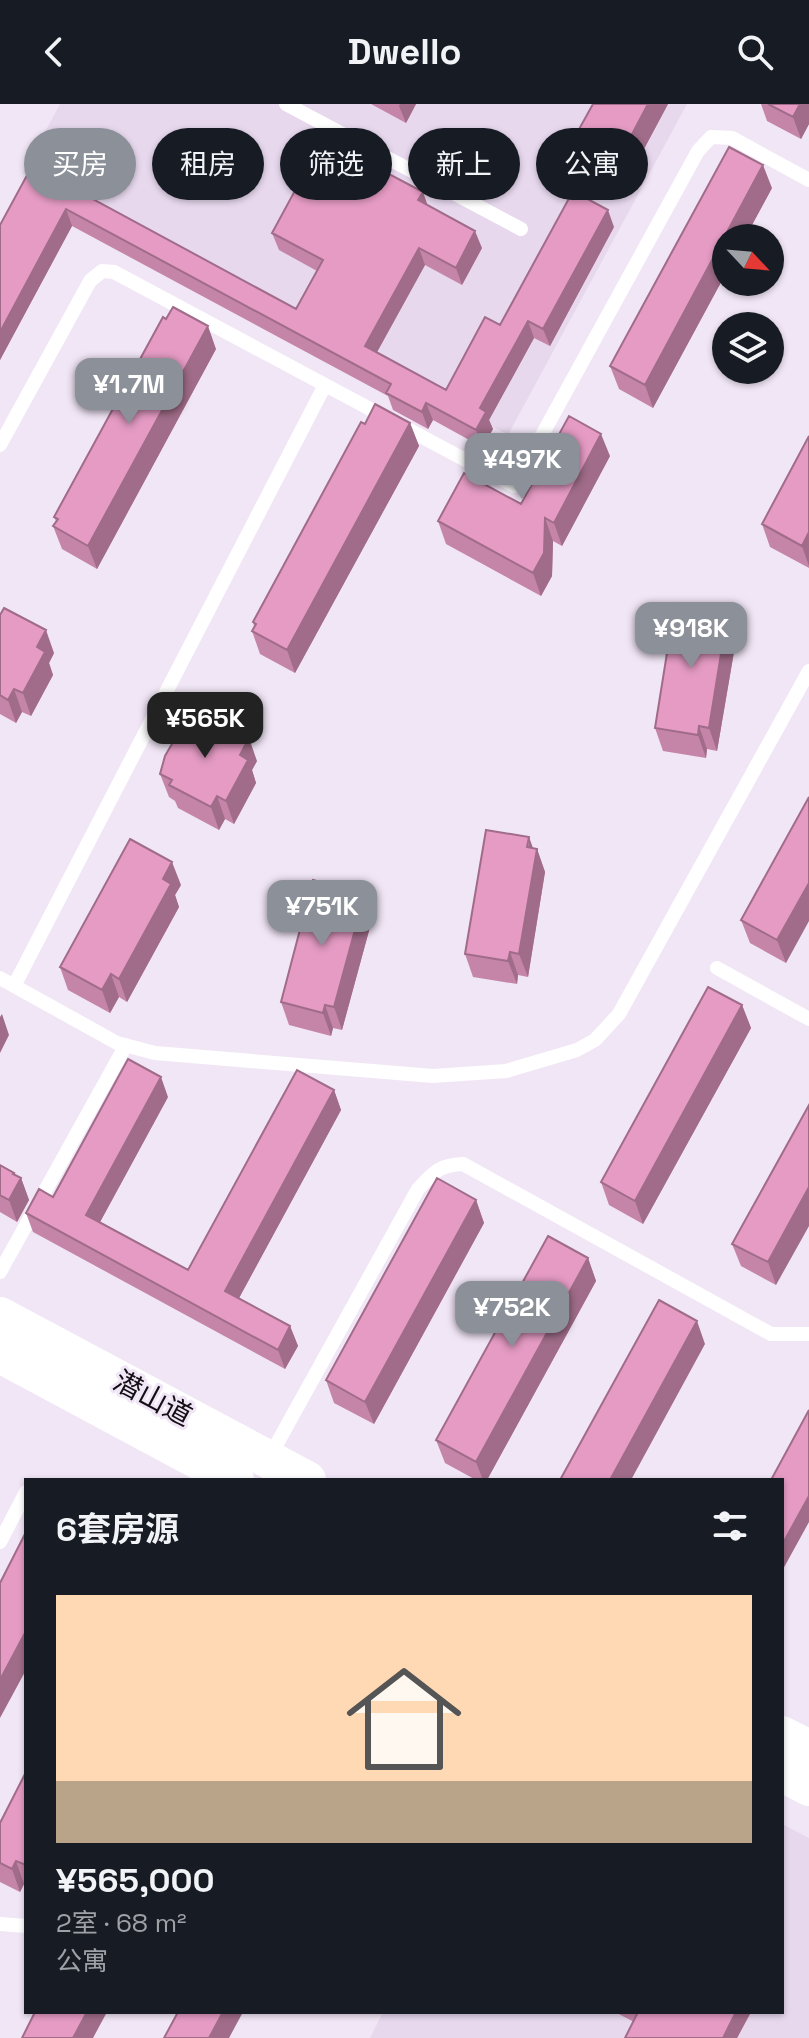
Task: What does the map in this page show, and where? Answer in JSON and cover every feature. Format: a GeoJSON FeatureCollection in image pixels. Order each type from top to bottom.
{"type":"FeatureCollection","features":[{"type":"Feature","properties":{"kind":"main road","name":"潜山道"},"geometry":{"type":"LineString","coordinates":[[0,1316],[303,1478]]}},
{"type":"Feature","properties":{"kind":"main road","name":"潜山道"},"geometry":{"type":"LineString","coordinates":[[0,1354],[231,1478]]}},
{"type":"Feature","properties":{"kind":"main road"},"geometry":{"type":"LineString","coordinates":[[784,1736],[809,1749]]}},
{"type":"Feature","properties":{"kind":"main road"},"geometry":{"type":"LineString","coordinates":[[784,1774],[809,1787]]}},
{"type":"Feature","properties":{"kind":"lane"},"geometry":{"type":"LineString","coordinates":[[286,104],[521,229]]}},
{"type":"Feature","properties":{"kind":"lane"},"geometry":{"type":"LineString","coordinates":[[0,445],[90,281],[102,271],[114,272],[514,486],[698,151],[711,137],[732,138],[809,180]]}},
{"type":"Feature","properties":{"kind":"lane"},"geometry":{"type":"LineString","coordinates":[[14,986],[325,385]]}},
{"type":"Feature","properties":{"kind":"lane"},"geometry":{"type":"LineString","coordinates":[[0,978],[117,1043],[155,1053],[433,1076],[506,1071],[577,1050],[595,1040],[619,1014],[809,671]]}},
{"type":"Feature","properties":{"kind":"lane"},"geometry":{"type":"LineString","coordinates":[[717,968],[809,1019]]}},
{"type":"Feature","properties":{"kind":"lane"},"geometry":{"type":"LineString","coordinates":[[0,1272],[126,1045]]}},
{"type":"Feature","properties":{"kind":"lane"},"geometry":{"type":"LineString","coordinates":[[268,1459],[418,1189],[435,1171],[447,1165],[463,1164],[771,1334],[809,1334]]}},
{"type":"Feature","properties":{"kind":"lane"},"geometry":{"type":"LineString","coordinates":[[0,1542],[24,1496]]}},
{"type":"Feature","properties":{"kind":"lane"},"geometry":{"type":"LineString","coordinates":[[0,1924],[24,1926]]}},
{"type":"Feature","properties":{"kind":"shaded area"},"geometry":{"type":"Polygon","coordinates":[[[60,104],[687,104],[648,176],[648,128],[536,128],[536,200],[635,200],[508,435],[73,200],[136,200],[136,128],[47,128],[60,104]]]}},
{"type":"Feature","properties":{"kind":"shaded area"},"geometry":{"type":"Polygon","coordinates":[[[784,1825],[809,1838],[809,2038],[370,2038],[382,2014],[784,2014],[784,1825]]]}},
{"type":"Feature","properties":{"kind":"building"},"geometry":{"type":"Polygon","coordinates":[[[593,104],[648,104],[635,128],[580,128],[593,104]]]}},
{"type":"Feature","properties":{"kind":"building"},"geometry":{"type":"Polygon","coordinates":[[[768,104],[800,104],[793,117],[768,104]]]}},
{"type":"Feature","properties":{"kind":"building"},"geometry":{"type":"Polygon","coordinates":[[[729,147],[763,165],[731,224],[712,224],[712,260],[645,385],[610,366],[729,147]]]}},
{"type":"Feature","properties":{"kind":"building"},"geometry":{"type":"Polygon","coordinates":[[[392,176],[408,184],[408,200],[418,200],[475,231],[456,268],[419,248],[365,346],[446,390],[485,317],[500,325],[568,200],[590,200],[608,210],[543,329],[528,321],[480,408],[486,412],[476,430],[426,403],[422,412],[386,393],[391,384],[66,209],[0,332],[0,225],[24,181],[24,200],[95,200],[296,309],[323,260],[272,233],[290,200],[392,200],[392,176]]]}},
{"type":"Feature","properties":{"kind":"building"},"geometry":{"type":"Polygon","coordinates":[[[173,307],[208,326],[88,546],[53,526],[58,519],[54,517],[163,317],[166,319],[173,307]]]}},
{"type":"Feature","properties":{"kind":"building"},"geometry":{"type":"Polygon","coordinates":[[[375,404],[410,423],[287,650],[252,631],[256,624],[253,622],[361,422],[365,424],[375,404]]]}},
{"type":"Feature","properties":{"kind":"building"},"geometry":{"type":"Polygon","coordinates":[[[569,416],[601,434],[554,523],[545,518],[544,553],[533,573],[438,521],[464,473],[521,504],[569,416]]]}},
{"type":"Feature","properties":{"kind":"building"},"geometry":{"type":"Polygon","coordinates":[[[809,436],[809,532],[802,546],[762,524],[809,436]]]}},
{"type":"Feature","properties":{"kind":"building"},"geometry":{"type":"Polygon","coordinates":[[[675,603],[718,611],[717,621],[726,623],[709,728],[699,726],[698,735],[655,728],[675,603]]]}},
{"type":"Feature","properties":{"kind":"building"},"geometry":{"type":"Polygon","coordinates":[[[4,608],[46,630],[37,647],[45,652],[23,693],[14,689],[8,700],[0,695],[0,615],[4,608]]]}},
{"type":"Feature","properties":{"kind":"building"},"geometry":{"type":"Polygon","coordinates":[[[207,715],[249,738],[240,755],[248,760],[226,801],[217,796],[211,807],[169,785],[172,780],[160,774],[165,756],[180,730],[192,717],[203,723],[207,715]]]}},
{"type":"Feature","properties":{"kind":"building"},"geometry":{"type":"Polygon","coordinates":[[[809,797],[809,883],[777,940],[741,920],[809,797]]]}},
{"type":"Feature","properties":{"kind":"building"},"geometry":{"type":"Polygon","coordinates":[[[486,830],[529,837],[527,847],[537,849],[519,954],[510,952],[508,961],[465,954],[486,830]]]}},
{"type":"Feature","properties":{"kind":"building"},"geometry":{"type":"Polygon","coordinates":[[[130,839],[172,862],[163,879],[171,884],[119,979],[111,974],[102,990],[60,967],[130,839]]]}},
{"type":"Feature","properties":{"kind":"building"},"geometry":{"type":"Polygon","coordinates":[[[313,880],[355,892],[352,902],[362,904],[334,1007],[325,1005],[323,1013],[281,1002],[313,880]]]}},
{"type":"Feature","properties":{"kind":"building"},"geometry":{"type":"Polygon","coordinates":[[[708,987],[742,1005],[635,1201],[601,1182],[708,987]]]}},
{"type":"Feature","properties":{"kind":"building"},"geometry":{"type":"Polygon","coordinates":[[[128,1059],[161,1077],[86,1215],[188,1270],[297,1070],[334,1090],[225,1291],[290,1326],[278,1350],[26,1213],[39,1189],[53,1197],[128,1059]]]}},
{"type":"Feature","properties":{"kind":"building"},"geometry":{"type":"Polygon","coordinates":[[[809,1105],[809,1187],[768,1262],[732,1244],[809,1105]]]}},
{"type":"Feature","properties":{"kind":"building"},"geometry":{"type":"Polygon","coordinates":[[[0,1165],[21,1178],[9,1200],[0,1195],[0,1165]]]}},
{"type":"Feature","properties":{"kind":"building"},"geometry":{"type":"Polygon","coordinates":[[[437,1178],[476,1200],[365,1402],[326,1380],[437,1178]]]}},
{"type":"Feature","properties":{"kind":"building"},"geometry":{"type":"Polygon","coordinates":[[[548,1236],[588,1258],[476,1462],[436,1440],[548,1236]]]}},
{"type":"Feature","properties":{"kind":"building"},"geometry":{"type":"Polygon","coordinates":[[[659,1300],[697,1321],[611,1478],[561,1478],[659,1300]]]}},
{"type":"Feature","properties":{"kind":"building"},"geometry":{"type":"Polygon","coordinates":[[[809,1410],[809,1496],[784,1541],[784,1478],[772,1478],[809,1410]]]}},
{"type":"Feature","properties":{"kind":"building"},"geometry":{"type":"Polygon","coordinates":[[[24,1536],[24,1635],[0,1680],[0,1583],[24,1536]]]}},
{"type":"Feature","properties":{"kind":"building"},"geometry":{"type":"Polygon","coordinates":[[[24,1776],[24,1864],[16,1861],[12,1869],[0,1863],[0,1823],[24,1776]]]}},
{"type":"Feature","properties":{"kind":"building"},"geometry":{"type":"Polygon","coordinates":[[[34,2014],[86,2014],[73,2038],[22,2038],[34,2014]]]}},
{"type":"Feature","properties":{"kind":"building"},"geometry":{"type":"Polygon","coordinates":[[[177,2014],[222,2014],[209,2038],[164,2038],[177,2014]]]}},
{"type":"Feature","properties":{"kind":"building"},"geometry":{"type":"Polygon","coordinates":[[[637,2014],[735,2014],[723,2038],[625,2038],[637,2014]]]}}]}
